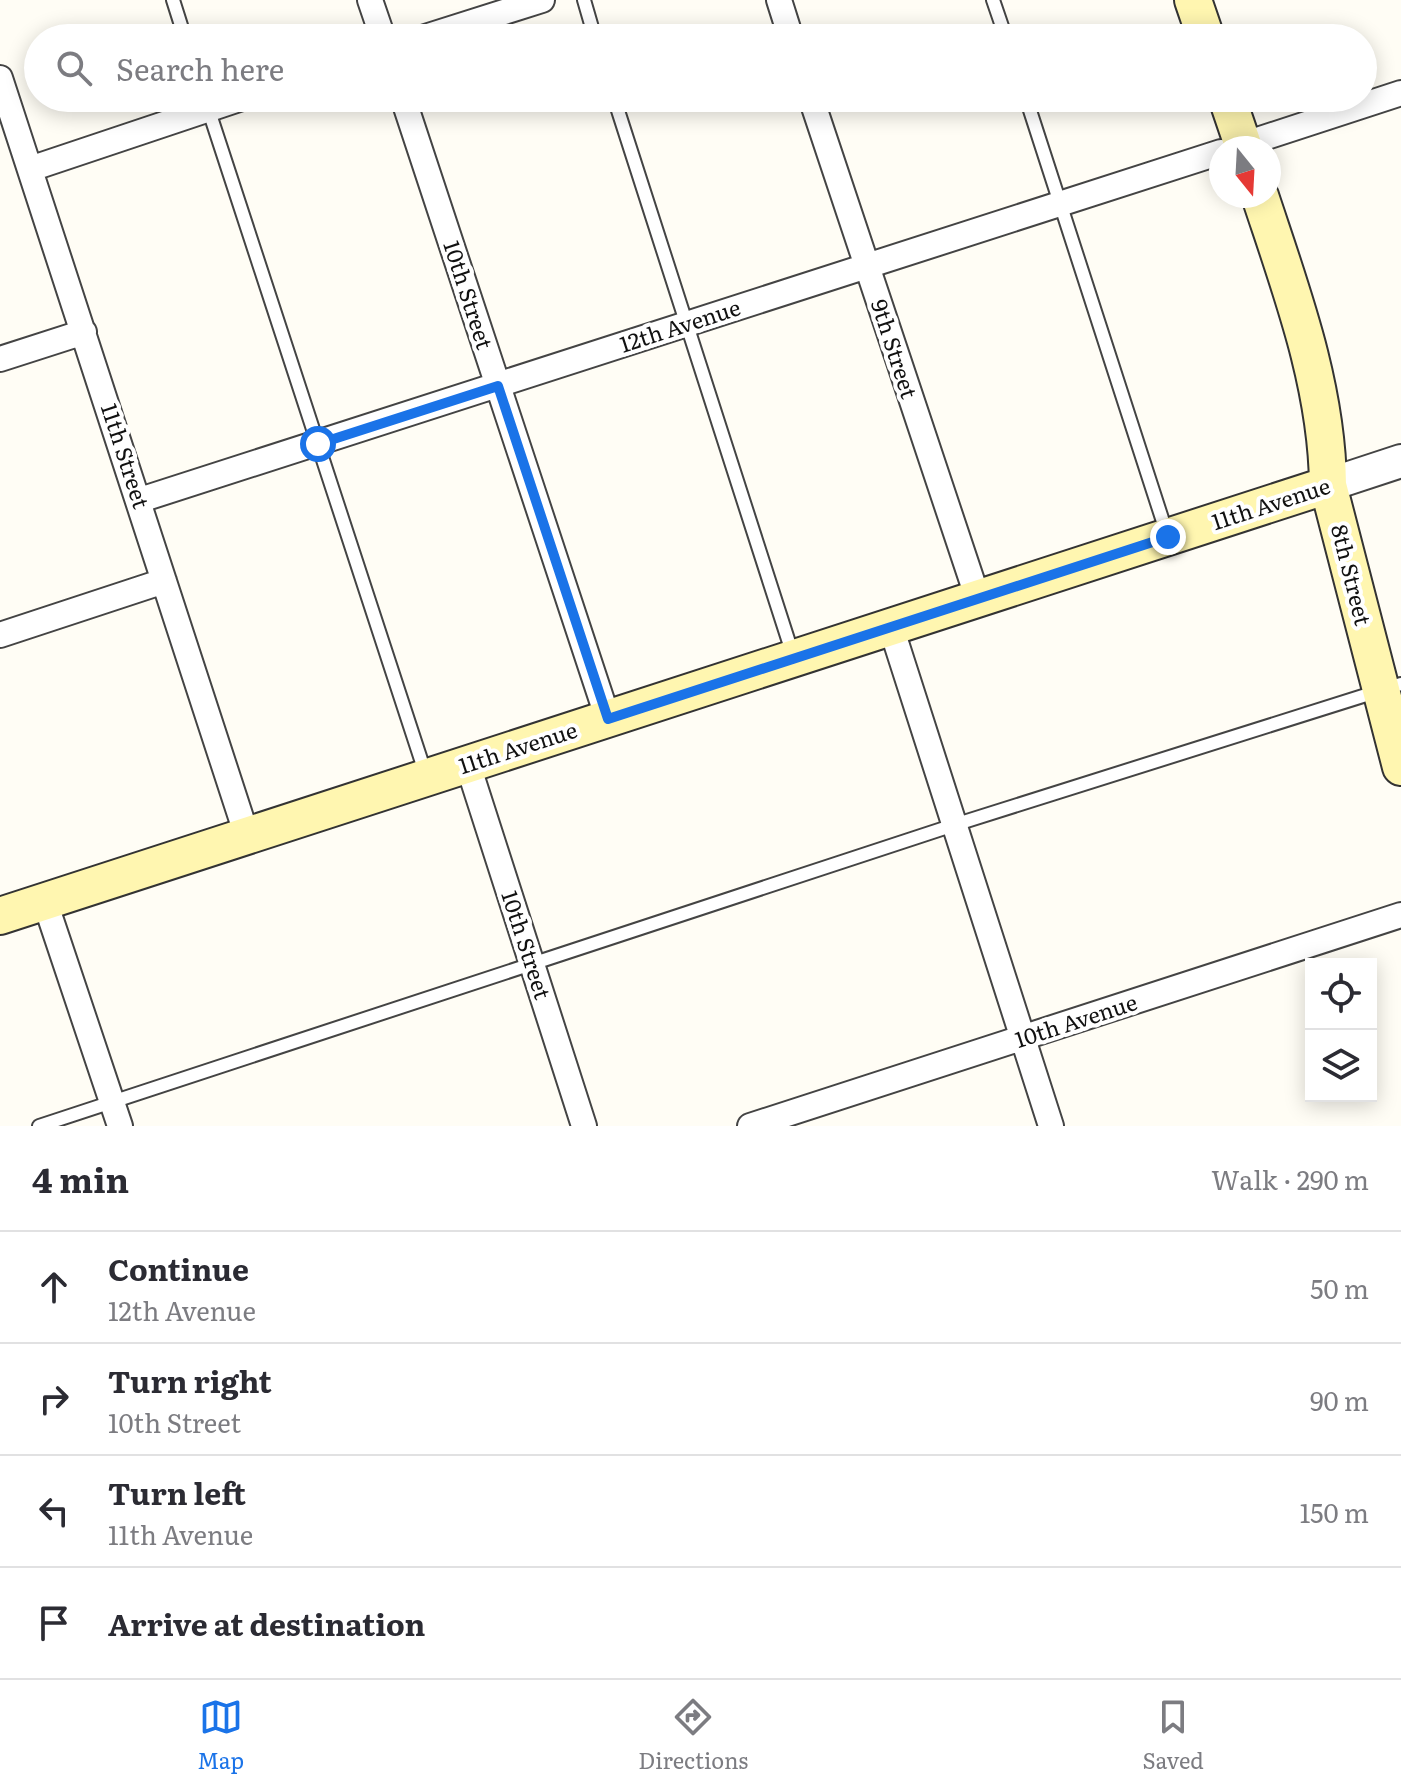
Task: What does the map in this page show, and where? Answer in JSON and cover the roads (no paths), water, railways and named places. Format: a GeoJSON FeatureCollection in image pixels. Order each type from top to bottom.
{"type":"FeatureCollection","features":[{"type":"Feature","properties":{"kind":"main road"},"geometry":{"type":"LineString","coordinates":[[1193,0],[1201,24]]}},
{"type":"Feature","properties":{"kind":"main road"},"geometry":{"type":"LineString","coordinates":[[1229,112],[1233,136]]}},
{"type":"Feature","properties":{"kind":"main road","name":"8th Street"},"geometry":{"type":"LineString","coordinates":[[1264,208],[1306,336],[1328,453],[1328,485],[1391,687],[1401,767]]}},
{"type":"Feature","properties":{"kind":"main road","name":"11th Avenue"},"geometry":{"type":"LineString","coordinates":[[0,916],[1328,485]]}},
{"type":"Feature","properties":{"kind":"street"},"geometry":{"type":"LineString","coordinates":[[370,0],[378,24]]}},
{"type":"Feature","properties":{"kind":"street"},"geometry":{"type":"LineString","coordinates":[[466,24],[542,0]]}},
{"type":"Feature","properties":{"kind":"street"},"geometry":{"type":"LineString","coordinates":[[779,0],[787,24]]}},
{"type":"Feature","properties":{"kind":"street","name":"11th Street"},"geometry":{"type":"LineString","coordinates":[[1,86],[140,500],[247,836]]}},
{"type":"Feature","properties":{"kind":"street","name":"12th Avenue"},"geometry":{"type":"LineString","coordinates":[[1377,101],[1401,93]]}},
{"type":"Feature","properties":{"kind":"street"},"geometry":{"type":"LineString","coordinates":[[30,169],[185,112]]}},
{"type":"Feature","properties":{"kind":"street","name":"10th Street"},"geometry":{"type":"LineString","coordinates":[[408,112],[608,719]]}},
{"type":"Feature","properties":{"kind":"street","name":"9th Street"},"geometry":{"type":"LineString","coordinates":[[816,112],[978,599]]}},
{"type":"Feature","properties":{"kind":"street","name":"12th Avenue"},"geometry":{"type":"LineString","coordinates":[[1271,136],[1344,112]]}},
{"type":"Feature","properties":{"kind":"street","name":"12th Avenue"},"geometry":{"type":"LineString","coordinates":[[140,500],[1209,156]]}},
{"type":"Feature","properties":{"kind":"street"},"geometry":{"type":"LineString","coordinates":[[0,359],[84,332]]}},
{"type":"Feature","properties":{"kind":"street","name":"11th Avenue"},"geometry":{"type":"LineString","coordinates":[[1328,485],[1401,461]]}},
{"type":"Feature","properties":{"kind":"street"},"geometry":{"type":"LineString","coordinates":[[0,635],[164,581]]}},
{"type":"Feature","properties":{"kind":"street"},"geometry":{"type":"LineString","coordinates":[[891,627],[1051,1126]]}},
{"type":"Feature","properties":{"kind":"street","name":"10th Street"},"geometry":{"type":"LineString","coordinates":[[468,765],[584,1126]]}},
{"type":"Feature","properties":{"kind":"street"},"geometry":{"type":"LineString","coordinates":[[45,902],[120,1126]]}},
{"type":"Feature","properties":{"kind":"street","name":"10th Avenue"},"geometry":{"type":"LineString","coordinates":[[750,1126],[1401,915]]}},
{"type":"Feature","properties":{"kind":"lane"},"geometry":{"type":"LineString","coordinates":[[173,0],[181,24]]}},
{"type":"Feature","properties":{"kind":"lane"},"geometry":{"type":"LineString","coordinates":[[584,0],[591,24]]}},
{"type":"Feature","properties":{"kind":"lane"},"geometry":{"type":"LineString","coordinates":[[993,0],[1001,24]]}},
{"type":"Feature","properties":{"kind":"lane"},"geometry":{"type":"LineString","coordinates":[[210,112],[427,778]]}},
{"type":"Feature","properties":{"kind":"lane"},"geometry":{"type":"LineString","coordinates":[[618,112],[794,658]]}},
{"type":"Feature","properties":{"kind":"lane"},"geometry":{"type":"LineString","coordinates":[[1031,112],[1168,537]]}},
{"type":"Feature","properties":{"kind":"lane"},"geometry":{"type":"LineString","coordinates":[[39,1126],[954,825],[1391,687]]}}]}
